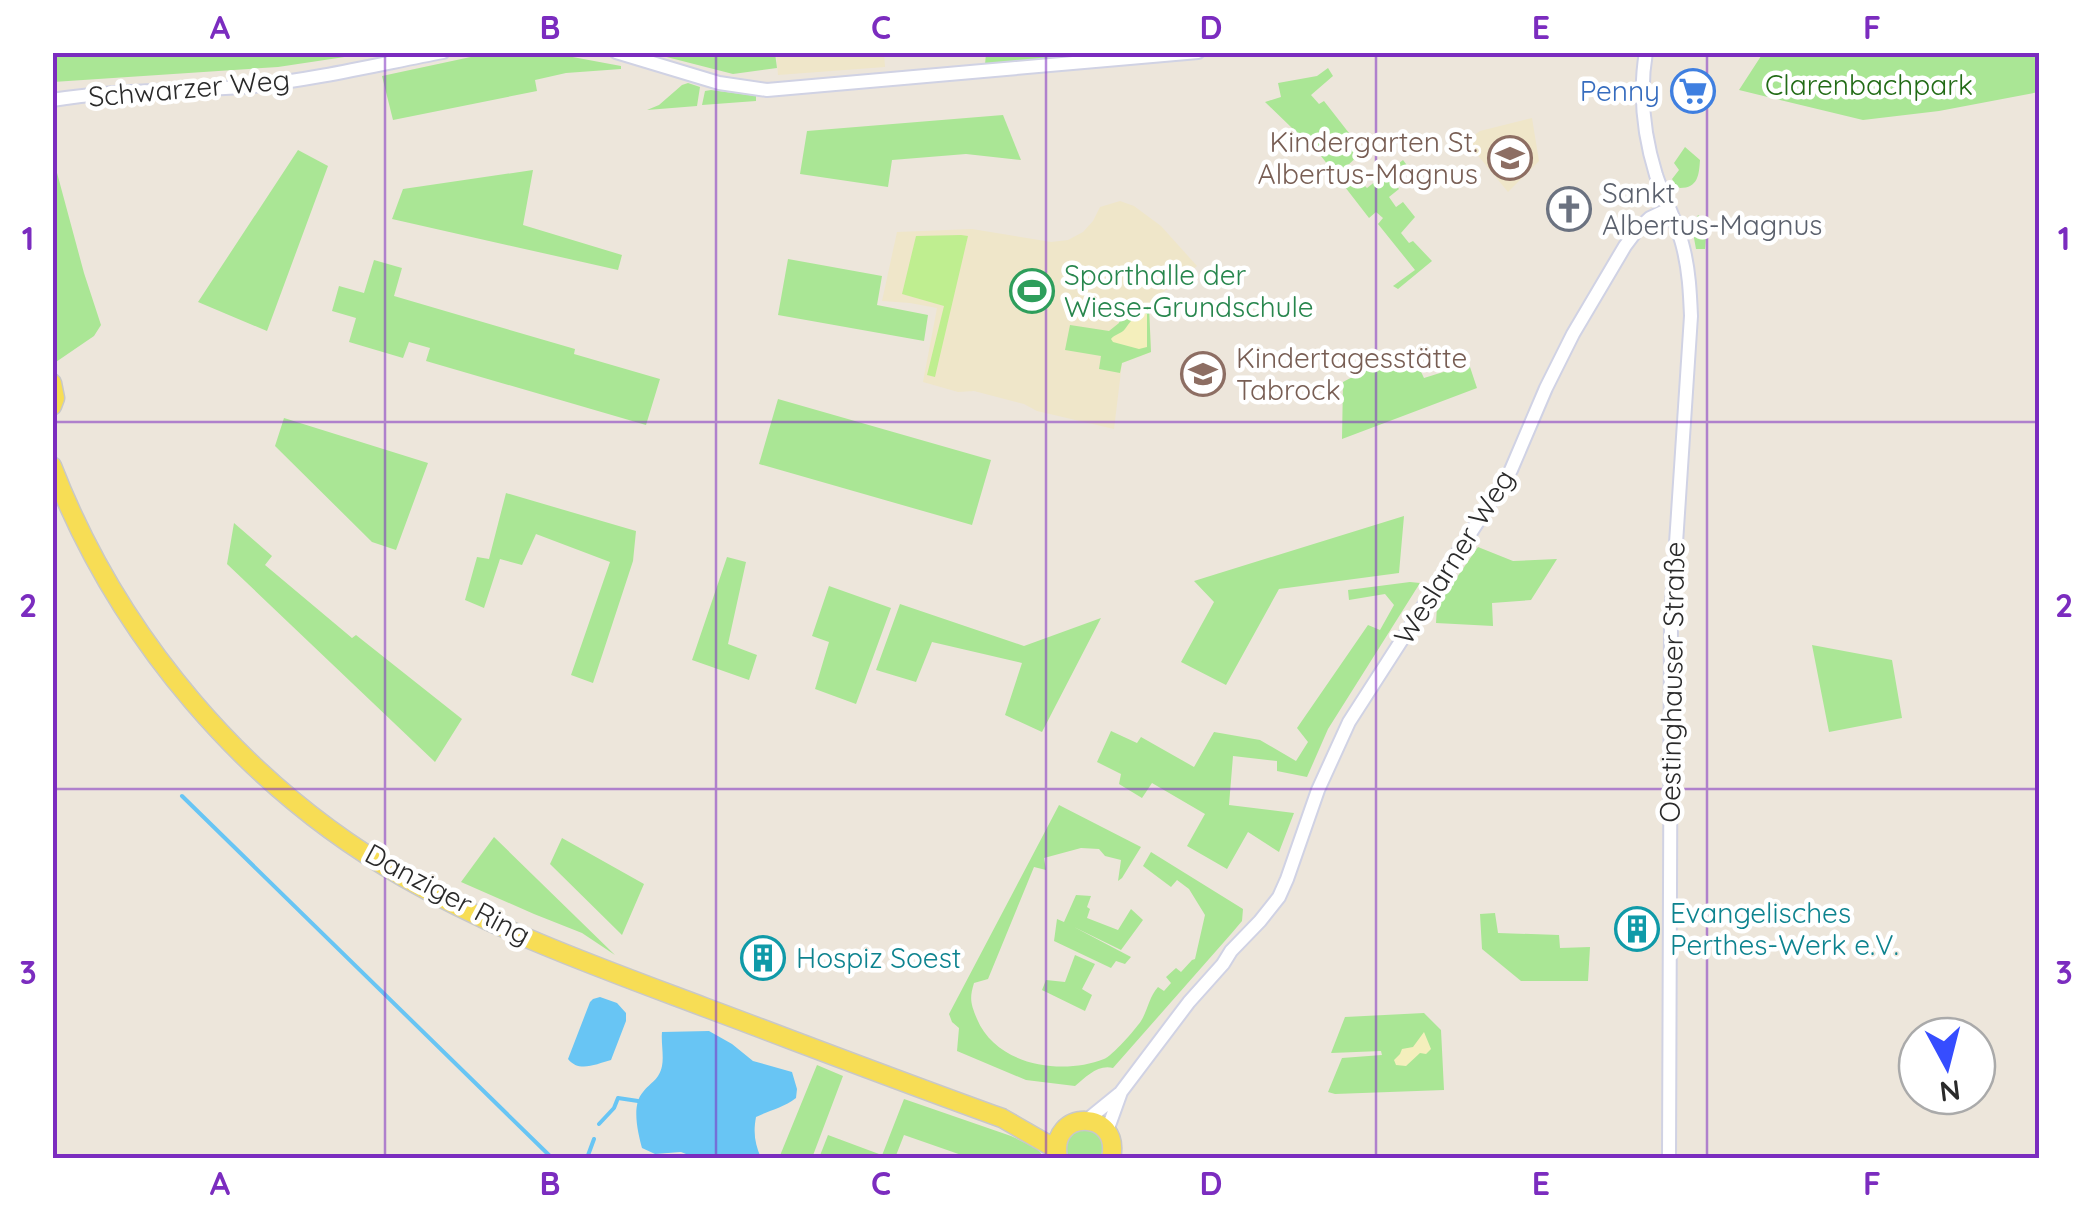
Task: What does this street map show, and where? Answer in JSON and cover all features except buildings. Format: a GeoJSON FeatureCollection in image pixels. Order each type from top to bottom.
{"type":"FeatureCollection","features":[{"type":"Feature","properties":{"kind":"main road"},"geometry":{"type":"LineString","coordinates":[[52,384],[56,398],[52,406]]}},
{"type":"Feature","properties":{"kind":"main road","name":"Danziger Ring"},"geometry":{"type":"LineString","coordinates":[[52,466],[95,560],[130,618],[174,678],[271,781],[328,828],[404,878],[494,924],[643,984],[1002,1118],[1064,1128]]}},
{"type":"Feature","properties":{"kind":"main road","name":"Danziger Ring"},"geometry":{"type":"LineString","coordinates":[[1002,1118],[1057,1154]]}},
{"type":"Feature","properties":{"kind":"main road"},"geometry":{"type":"LineString","coordinates":[[1057,1154],[1064,1128],[1088,1120],[1107,1131],[1117,1156]]}},
{"type":"Feature","properties":{"kind":"street","name":"Schwarzer Weg"},"geometry":{"type":"LineString","coordinates":[[52,100],[253,86],[443,52]]}},
{"type":"Feature","properties":{"kind":"street"},"geometry":{"type":"LineString","coordinates":[[616,52],[719,83],[767,90],[1198,52]]}},
{"type":"Feature","properties":{"kind":"street","name":"Oestinghauser Straße"},"geometry":{"type":"LineString","coordinates":[[1646,52],[1644,128],[1656,175],[1678,231],[1687,268],[1691,316],[1671,619],[1668,1158]]}},
{"type":"Feature","properties":{"kind":"street","name":"Weslarner Weg"},"geometry":{"type":"LineString","coordinates":[[1088,1120],[1121,1092],[1189,1002],[1279,897],[1318,790],[1349,722],[1511,470],[1573,334],[1625,246],[1650,218],[1670,209]]}},
{"type":"Feature","properties":{"kind":"street","name":"Weslarner Weg"},"geometry":{"type":"LineString","coordinates":[[1107,1131],[1121,1092]]}},
{"type":"Feature","properties":{"kind":"shaded area"},"geometry":{"type":"Polygon","coordinates":[[[776,53],[884,53],[885,67],[778,75],[776,53]]]}},
{"type":"Feature","properties":{"kind":"shaded area","name":"Kindergarten St. Albertus-Magnus"},"geometry":{"type":"Polygon","coordinates":[[[1532,118],[1539,161],[1508,192],[1466,141],[1480,131],[1532,118]]]}},
{"type":"Feature","properties":{"kind":"shaded area"},"geometry":{"type":"Polygon","coordinates":[[[1120,201],[1134,206],[1161,226],[1197,266],[1149,303],[1151,352],[1122,363],[1114,429],[974,391],[958,392],[923,382],[937,308],[882,301],[897,232],[972,229],[1051,242],[1068,240],[1083,232],[1100,207],[1120,201]]]}},
{"type":"Feature","properties":{"kind":"green space"},"geometry":{"type":"Polygon","coordinates":[[[53,52],[371,53],[278,67],[53,82],[53,52]]]}},
{"type":"Feature","properties":{"kind":"green space"},"geometry":{"type":"Polygon","coordinates":[[[494,52],[551,53],[621,69],[566,73],[535,80],[537,91],[393,120],[382,76],[494,52]]]}},
{"type":"Feature","properties":{"kind":"green space"},"geometry":{"type":"Polygon","coordinates":[[[651,53],[775,53],[777,68],[733,74],[651,53]]]}},
{"type":"Feature","properties":{"kind":"green space"},"geometry":{"type":"Polygon","coordinates":[[[986,53],[1116,53],[985,65],[986,53]]]}},
{"type":"Feature","properties":{"kind":"green space","name":"Clarenbachpark"},"geometry":{"type":"Polygon","coordinates":[[[1763,53],[2039,53],[2039,92],[1939,111],[1863,120],[1739,90],[1763,53]]]}},
{"type":"Feature","properties":{"kind":"green space"},"geometry":{"type":"Polygon","coordinates":[[[1328,68],[1333,76],[1311,95],[1319,104],[1324,101],[1363,151],[1346,167],[1367,188],[1403,160],[1409,168],[1394,182],[1399,189],[1389,197],[1396,207],[1403,202],[1415,217],[1401,233],[1432,261],[1398,289],[1393,286],[1415,270],[1378,224],[1383,218],[1376,212],[1369,218],[1321,156],[1265,102],[1281,97],[1278,83],[1317,76],[1328,68]]]}},
{"type":"Feature","properties":{"kind":"green space"},"geometry":{"type":"Polygon","coordinates":[[[688,83],[700,87],[697,106],[647,110],[659,105],[688,83]]]}},
{"type":"Feature","properties":{"kind":"green space"},"geometry":{"type":"Polygon","coordinates":[[[705,91],[756,96],[756,101],[702,105],[705,91]]]}},
{"type":"Feature","properties":{"kind":"green space"},"geometry":{"type":"Polygon","coordinates":[[[1003,115],[1021,160],[966,154],[892,160],[888,187],[800,174],[807,131],[1003,115]]]}},
{"type":"Feature","properties":{"kind":"green space"},"geometry":{"type":"Polygon","coordinates":[[[1685,147],[1700,160],[1699,171],[1694,183],[1680,188],[1672,179],[1679,170],[1674,163],[1685,147]]]}},
{"type":"Feature","properties":{"kind":"green space"},"geometry":{"type":"Polygon","coordinates":[[[298,150],[328,166],[267,331],[198,302],[298,150]]]}},
{"type":"Feature","properties":{"kind":"green space"},"geometry":{"type":"Polygon","coordinates":[[[53,158],[101,325],[94,336],[53,364],[53,158]]]}},
{"type":"Feature","properties":{"kind":"green space"},"geometry":{"type":"Polygon","coordinates":[[[533,170],[523,225],[622,255],[618,270],[392,219],[403,189],[533,170]]]}},
{"type":"Feature","properties":{"kind":"green space"},"geometry":{"type":"Polygon","coordinates":[[[1698,215],[1707,222],[1705,249],[1696,249],[1692,227],[1698,215]]]}},
{"type":"Feature","properties":{"kind":"green space"},"geometry":{"type":"Polygon","coordinates":[[[916,236],[968,236],[935,377],[927,375],[944,306],[902,294],[916,236]]]}},
{"type":"Feature","properties":{"kind":"green space"},"geometry":{"type":"Polygon","coordinates":[[[788,259],[882,276],[877,305],[928,315],[924,341],[778,315],[788,259]]]}},
{"type":"Feature","properties":{"kind":"green space"},"geometry":{"type":"Polygon","coordinates":[[[374,260],[402,268],[394,296],[575,349],[574,354],[660,379],[646,425],[426,361],[430,348],[409,342],[403,358],[349,342],[356,318],[332,311],[339,286],[364,293],[374,260]]]}},
{"type":"Feature","properties":{"kind":"green space"},"geometry":{"type":"Polygon","coordinates":[[[1149,307],[1151,352],[1122,363],[1120,373],[1099,369],[1101,356],[1065,350],[1070,325],[1109,331],[1119,323],[1123,309],[1149,307]]]}},
{"type":"Feature","properties":{"kind":"green space"},"geometry":{"type":"Polygon","coordinates":[[[1409,347],[1424,378],[1469,364],[1477,388],[1342,439],[1343,382],[1409,347]]]}},
{"type":"Feature","properties":{"kind":"green space"},"geometry":{"type":"Polygon","coordinates":[[[778,399],[991,460],[972,525],[759,464],[778,399]]]}},
{"type":"Feature","properties":{"kind":"green space"},"geometry":{"type":"Polygon","coordinates":[[[284,418],[428,463],[396,550],[372,542],[275,446],[284,418]]]}},
{"type":"Feature","properties":{"kind":"green space"},"geometry":{"type":"Polygon","coordinates":[[[506,493],[636,531],[633,561],[593,683],[571,675],[610,562],[536,534],[522,565],[500,559],[484,608],[465,600],[477,557],[489,559],[506,493]]]}},
{"type":"Feature","properties":{"kind":"green space"},"geometry":{"type":"Polygon","coordinates":[[[1404,516],[1399,573],[1279,589],[1226,685],[1181,662],[1214,602],[1194,581],[1404,516]]]}},
{"type":"Feature","properties":{"kind":"green space"},"geometry":{"type":"Polygon","coordinates":[[[234,523],[272,556],[265,565],[352,638],[356,635],[462,719],[435,762],[227,564],[234,523]]]}},
{"type":"Feature","properties":{"kind":"green space"},"geometry":{"type":"Polygon","coordinates":[[[1478,547],[1513,561],[1557,559],[1531,600],[1492,603],[1493,626],[1436,623],[1437,606],[1478,547]]]}},
{"type":"Feature","properties":{"kind":"green space"},"geometry":{"type":"Polygon","coordinates":[[[727,557],[746,562],[728,644],[757,655],[749,680],[692,660],[727,557]]]}},
{"type":"Feature","properties":{"kind":"green space"},"geometry":{"type":"Polygon","coordinates":[[[1420,583],[1328,729],[1307,777],[1277,771],[1277,761],[1233,756],[1229,805],[1294,813],[1279,852],[1248,832],[1227,869],[1187,846],[1205,814],[1152,783],[1142,798],[1119,784],[1121,774],[1097,762],[1111,731],[1137,743],[1141,737],[1194,767],[1214,732],[1260,740],[1296,761],[1308,742],[1297,728],[1368,625],[1380,630],[1394,605],[1385,594],[1349,600],[1348,590],[1420,583]]]}},
{"type":"Feature","properties":{"kind":"green space"},"geometry":{"type":"Polygon","coordinates":[[[829,586],[891,608],[856,704],[815,689],[829,642],[812,636],[829,586]]]}},
{"type":"Feature","properties":{"kind":"green space"},"geometry":{"type":"Polygon","coordinates":[[[900,604],[1024,646],[1101,618],[1042,732],[1005,715],[1022,663],[932,642],[916,682],[876,670],[900,604]]]}},
{"type":"Feature","properties":{"kind":"green space"},"geometry":{"type":"Polygon","coordinates":[[[1812,645],[1892,660],[1902,718],[1829,732],[1812,645]]]}},
{"type":"Feature","properties":{"kind":"green space"},"geometry":{"type":"Polygon","coordinates":[[[1059,805],[1141,847],[1118,881],[1121,860],[1105,856],[1099,849],[1081,848],[1044,858],[1046,870],[1034,867],[988,979],[974,983],[971,1001],[986,1035],[1014,1056],[1050,1066],[1104,1059],[1138,1025],[1158,987],[1164,991],[1171,983],[1166,977],[1176,968],[1181,972],[1195,959],[1205,915],[1189,889],[1177,880],[1171,887],[1143,866],[1151,852],[1243,909],[1242,921],[1113,1068],[1097,1070],[1075,1086],[1026,1080],[957,1051],[959,1028],[949,1014],[1059,805]]]}},
{"type":"Feature","properties":{"kind":"green space"},"geometry":{"type":"Polygon","coordinates":[[[494,837],[615,955],[582,933],[461,882],[494,837]]]}},
{"type":"Feature","properties":{"kind":"green space"},"geometry":{"type":"Polygon","coordinates":[[[562,838],[644,884],[622,935],[550,864],[562,838]]]}},
{"type":"Feature","properties":{"kind":"green space"},"geometry":{"type":"Polygon","coordinates":[[[1076,895],[1091,896],[1087,918],[1118,930],[1131,909],[1143,920],[1121,950],[1074,927],[1131,957],[1125,964],[1116,961],[1111,968],[1054,941],[1057,919],[1064,922],[1076,895]]]}},
{"type":"Feature","properties":{"kind":"green space"},"geometry":{"type":"Polygon","coordinates":[[[1495,913],[1498,933],[1559,935],[1560,948],[1590,947],[1588,981],[1521,981],[1482,949],[1480,914],[1495,913]]]}},
{"type":"Feature","properties":{"kind":"green space"},"geometry":{"type":"Polygon","coordinates":[[[1075,955],[1095,964],[1082,989],[1092,995],[1085,1011],[1042,990],[1046,980],[1065,982],[1075,955]]]}},
{"type":"Feature","properties":{"kind":"green space"},"geometry":{"type":"Polygon","coordinates":[[[1424,1013],[1441,1030],[1444,1090],[1328,1092],[1342,1058],[1382,1055],[1381,1051],[1331,1053],[1345,1017],[1424,1013]]]}},
{"type":"Feature","properties":{"kind":"green space"},"geometry":{"type":"Polygon","coordinates":[[[817,1065],[843,1076],[812,1158],[779,1158],[817,1065]]]}},
{"type":"Feature","properties":{"kind":"green space"},"geometry":{"type":"Polygon","coordinates":[[[904,1099],[1011,1136],[1038,1149],[1044,1158],[970,1158],[904,1135],[895,1158],[881,1158],[904,1099]]]}},
{"type":"Feature","properties":{"kind":"green space"},"geometry":{"type":"Polygon","coordinates":[[[1080,1127],[1101,1133],[1105,1158],[1064,1158],[1063,1141],[1080,1127]]]}},
{"type":"Feature","properties":{"kind":"green space"},"geometry":{"type":"Polygon","coordinates":[[[828,1135],[879,1154],[877,1158],[819,1158],[828,1135]]]}},
{"type":"Feature","properties":{"kind":"sand"},"geometry":{"type":"Polygon","coordinates":[[[1141,311],[1147,314],[1147,347],[1139,349],[1113,342],[1111,339],[1141,311]]]}},
{"type":"Feature","properties":{"kind":"sand"},"geometry":{"type":"Polygon","coordinates":[[[1424,1032],[1431,1049],[1406,1066],[1396,1065],[1394,1060],[1402,1049],[1413,1047],[1424,1032]]]}},
{"type":"Feature","properties":{"kind":"water"},"geometry":{"type":"Polygon","coordinates":[[[600,997],[617,1003],[626,1013],[626,1021],[611,1060],[577,1066],[568,1059],[590,1002],[600,997]]]}},
{"type":"Feature","properties":{"kind":"water"},"geometry":{"type":"Polygon","coordinates":[[[709,1031],[753,1061],[792,1072],[796,1098],[756,1117],[755,1138],[761,1158],[696,1158],[681,1152],[655,1154],[642,1148],[637,1104],[661,1071],[662,1032],[709,1031]]]}},
{"type":"Feature","properties":{"kind":"waterway"},"geometry":{"type":"LineString","coordinates":[[182,796],[552,1158]]}},
{"type":"Feature","properties":{"kind":"waterway"},"geometry":{"type":"LineString","coordinates":[[599,1124],[618,1098],[638,1101]]}},
{"type":"Feature","properties":{"kind":"waterway"},"geometry":{"type":"LineString","coordinates":[[587,1158],[594,1139]]}},
{"type":"Feature","properties":{"kind":"place","name":"Penny"},"geometry":{"type":"Point","coordinates":[1693,91]}},
{"type":"Feature","properties":{"kind":"place","name":"Kindergarten St. Albertus-Magnus"},"geometry":{"type":"Point","coordinates":[1510,158]}},
{"type":"Feature","properties":{"kind":"place","name":"Sankt Albertus-Magnus"},"geometry":{"type":"Point","coordinates":[1569,209]}},
{"type":"Feature","properties":{"kind":"place","name":"Sporthalle der Wiese-Grundschule"},"geometry":{"type":"Point","coordinates":[1032,291]}},
{"type":"Feature","properties":{"kind":"place","name":"Kindertagesstätte Tabrock"},"geometry":{"type":"Point","coordinates":[1203,374]}},
{"type":"Feature","properties":{"kind":"place","name":"Evangelisches Perthes-Werk e.V."},"geometry":{"type":"Point","coordinates":[1637,929]}},
{"type":"Feature","properties":{"kind":"place","name":"Hospiz Soest"},"geometry":{"type":"Point","coordinates":[763,958]}}]}
